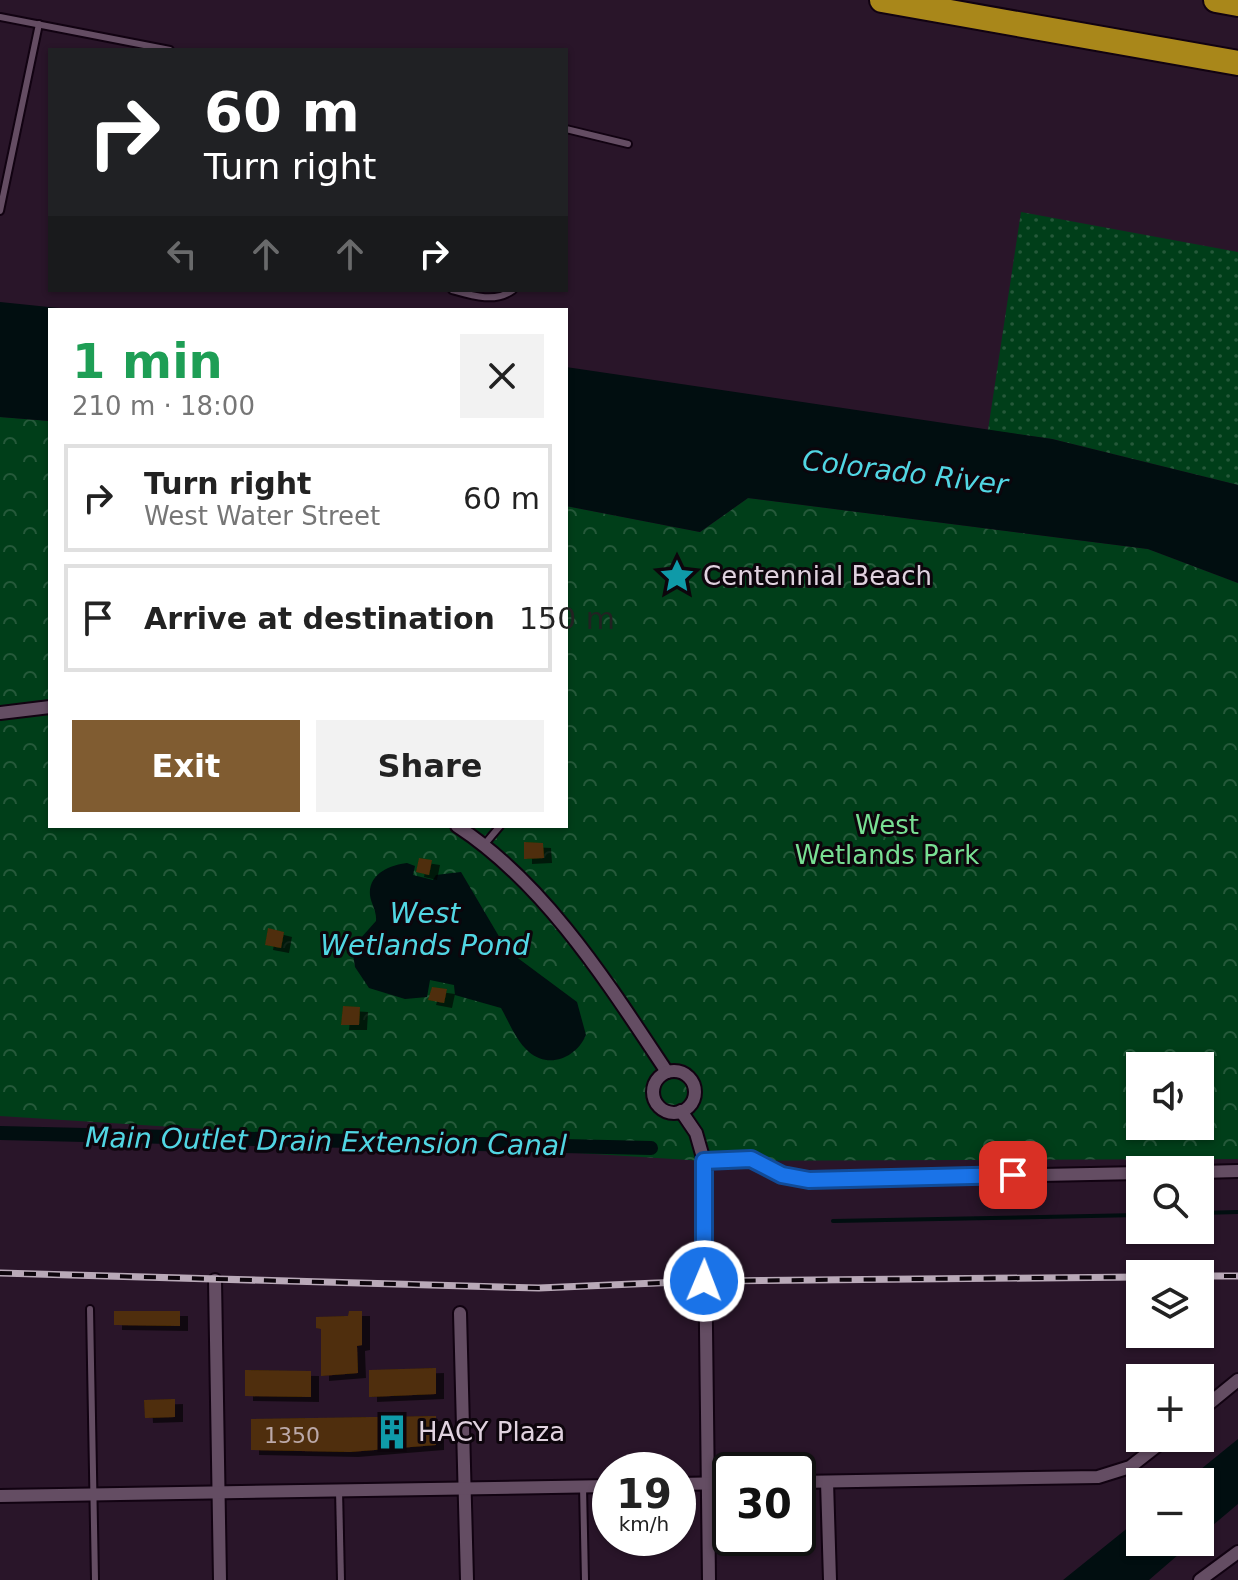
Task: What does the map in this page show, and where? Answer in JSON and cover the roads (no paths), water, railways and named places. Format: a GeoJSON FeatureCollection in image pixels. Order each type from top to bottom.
{"type":"FeatureCollection","features":[{"type":"Feature","properties":{"kind":"highway"},"geometry":{"type":"LineString","coordinates":[[882,0],[1238,63]]}},
{"type":"Feature","properties":{"kind":"highway"},"geometry":{"type":"LineString","coordinates":[[1216,0],[1238,4]]}},
{"type":"Feature","properties":{"kind":"street"},"geometry":{"type":"LineString","coordinates":[[0,713],[48,707]]}},
{"type":"Feature","properties":{"kind":"street"},"geometry":{"type":"LineString","coordinates":[[460,828],[484,845],[542,903],[598,971],[667,1072]]}},
{"type":"Feature","properties":{"kind":"street"},"geometry":{"type":"LineString","coordinates":[[667,1072],[681,1072],[695,1088],[692,1102],[681,1111],[668,1112],[653,1097],[654,1084],[667,1072]]}},
{"type":"Feature","properties":{"kind":"street"},"geometry":{"type":"LineString","coordinates":[[681,1111],[696,1133],[704,1161],[709,1580]]}},
{"type":"Feature","properties":{"kind":"street"},"geometry":{"type":"LineString","coordinates":[[704,1161],[751,1159],[782,1175],[809,1180],[1126,1173]]}},
{"type":"Feature","properties":{"kind":"street"},"geometry":{"type":"LineString","coordinates":[[1214,1172],[1238,1171]]}},
{"type":"Feature","properties":{"kind":"street"},"geometry":{"type":"LineString","coordinates":[[215,1280],[220,1580]]}},
{"type":"Feature","properties":{"kind":"street"},"geometry":{"type":"LineString","coordinates":[[460,1313],[467,1580]]}},
{"type":"Feature","properties":{"kind":"street"},"geometry":{"type":"LineString","coordinates":[[1214,1400],[1238,1380]]}},
{"type":"Feature","properties":{"kind":"street"},"geometry":{"type":"LineString","coordinates":[[816,1482],[1098,1477],[1130,1467],[1149,1452]]}},
{"type":"Feature","properties":{"kind":"street"},"geometry":{"type":"LineString","coordinates":[[827,1482],[830,1580]]}},
{"type":"Feature","properties":{"kind":"street"},"geometry":{"type":"LineString","coordinates":[[696,1484],[712,1484]]}},
{"type":"Feature","properties":{"kind":"street"},"geometry":{"type":"LineString","coordinates":[[0,1496],[592,1486]]}},
{"type":"Feature","properties":{"kind":"street"},"geometry":{"type":"LineString","coordinates":[[1200,1580],[1238,1552]]}},
{"type":"Feature","properties":{"kind":"lane"},"geometry":{"type":"LineString","coordinates":[[0,17],[160,48]]}},
{"type":"Feature","properties":{"kind":"lane"},"geometry":{"type":"LineString","coordinates":[[0,211],[39,24]]}},
{"type":"Feature","properties":{"kind":"lane"},"geometry":{"type":"LineString","coordinates":[[121,48],[123,41]]}},
{"type":"Feature","properties":{"kind":"lane"},"geometry":{"type":"LineString","coordinates":[[568,129],[628,144]]}},
{"type":"Feature","properties":{"kind":"lane"},"geometry":{"type":"LineString","coordinates":[[464,292],[502,298],[510,292]]}},
{"type":"Feature","properties":{"kind":"lane"},"geometry":{"type":"LineString","coordinates":[[484,845],[498,828]]}},
{"type":"Feature","properties":{"kind":"lane"},"geometry":{"type":"LineString","coordinates":[[90,1309],[95,1580]]}},
{"type":"Feature","properties":{"kind":"lane"},"geometry":{"type":"LineString","coordinates":[[583,1486],[585,1580]]}},
{"type":"Feature","properties":{"kind":"lane"},"geometry":{"type":"LineString","coordinates":[[339,1490],[341,1580]]}},
{"type":"Feature","properties":{"kind":"water"},"geometry":{"type":"Polygon","coordinates":[[[0,302],[58,308],[48,308],[48,421],[0,417],[0,302]]]}},
{"type":"Feature","properties":{"kind":"water","name":"Colorado River"},"geometry":{"type":"Polygon","coordinates":[[[568,367],[1052,439],[1238,485],[1238,583],[1148,549],[748,498],[700,532],[568,506],[568,367]]]}},
{"type":"Feature","properties":{"kind":"water","name":"West Wetlands Pond"},"geometry":{"type":"Polygon","coordinates":[[[407,863],[415,866],[413,875],[433,880],[436,875],[461,872],[507,950],[577,1002],[586,1035],[576,1050],[553,1060],[537,1057],[520,1042],[501,1008],[455,995],[454,985],[430,980],[427,997],[405,999],[369,988],[355,967],[352,948],[376,921],[370,888],[381,872],[407,863]]]}},
{"type":"Feature","properties":{"kind":"water"},"geometry":{"type":"Polygon","coordinates":[[[1238,1439],[1238,1504],[1214,1524],[1214,1468],[1202,1468],[1238,1439]]]}},
{"type":"Feature","properties":{"kind":"water"},"geometry":{"type":"Polygon","coordinates":[[[1126,1529],[1126,1556],[1177,1556],[1149,1580],[1063,1580],[1126,1529]]]}},
{"type":"Feature","properties":{"kind":"waterway","name":"Main Outlet Drain Extension Canal"},"geometry":{"type":"LineString","coordinates":[[0,1133],[651,1148]]}},
{"type":"Feature","properties":{"kind":"waterway","name":"Main Outlet Drain Extension Canal"},"geometry":{"type":"LineString","coordinates":[[1214,1213],[1238,1212]]}},
{"type":"Feature","properties":{"kind":"waterway","name":"Main Outlet Drain Extension Canal"},"geometry":{"type":"LineString","coordinates":[[833,1221],[1126,1215]]}},
{"type":"Feature","properties":{"kind":"railway"},"geometry":{"type":"LineString","coordinates":[[0,1273],[539,1288],[704,1281],[1126,1277]]}},
{"type":"Feature","properties":{"kind":"railway"},"geometry":{"type":"LineString","coordinates":[[1214,1276],[1238,1276]]}},
{"type":"Feature","properties":{"kind":"place","name":"Centennial Beach"},"geometry":{"type":"Point","coordinates":[677,576]}},
{"type":"Feature","properties":{"kind":"place","name":"HACY Plaza"},"geometry":{"type":"Point","coordinates":[392,1432]}},
{"type":"Feature","properties":{"kind":"park label","name":"West Wetlands Park"},"geometry":{"type":"Point","coordinates":[887,840]}}]}
